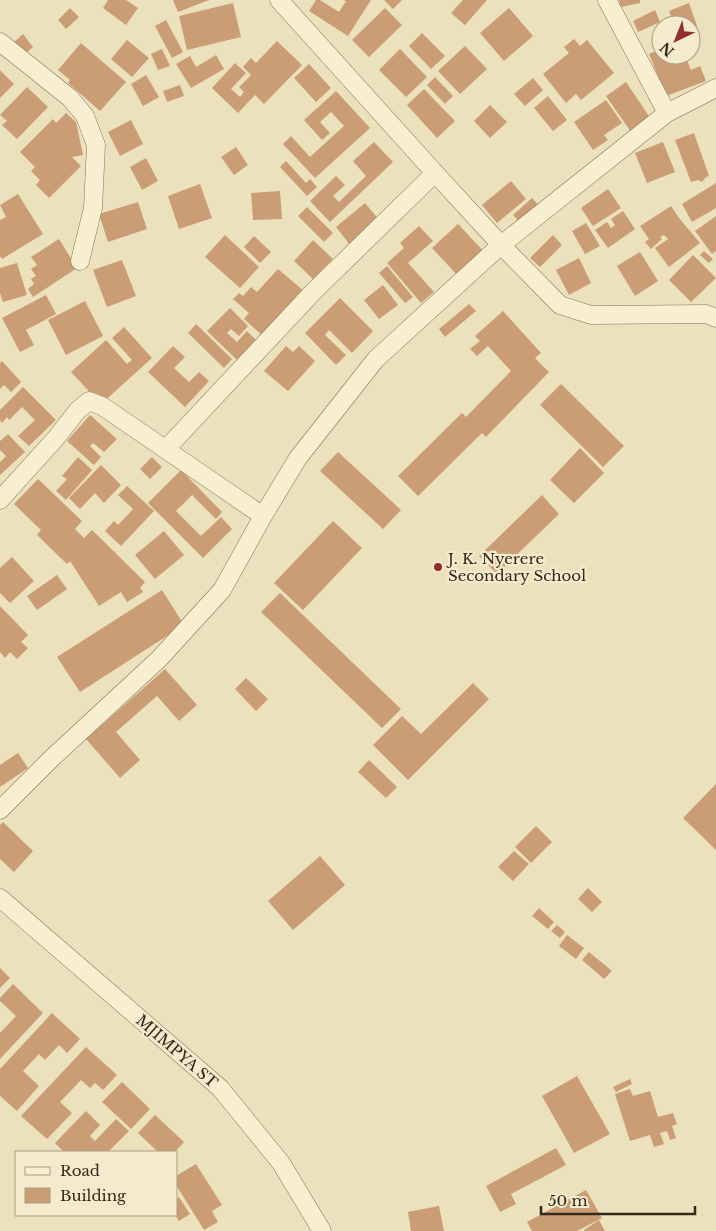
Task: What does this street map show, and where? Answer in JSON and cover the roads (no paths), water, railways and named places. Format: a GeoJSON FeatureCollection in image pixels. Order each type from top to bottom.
{"type":"FeatureCollection","features":[{"type":"Feature","properties":{"kind":"street"},"geometry":{"type":"LineString","coordinates":[[279,0],[501,245],[560,305],[591,315],[706,314],[716,318]]}},
{"type":"Feature","properties":{"kind":"street"},"geometry":{"type":"LineString","coordinates":[[607,0],[668,113]]}},
{"type":"Feature","properties":{"kind":"street"},"geometry":{"type":"LineString","coordinates":[[0,42],[70,98],[85,116],[96,145],[93,208],[80,261]]}},
{"type":"Feature","properties":{"kind":"street"},"geometry":{"type":"LineString","coordinates":[[0,810],[52,758],[159,659],[222,590],[298,458],[376,359],[501,245],[668,113],[716,88]]}},
{"type":"Feature","properties":{"kind":"street"},"geometry":{"type":"LineString","coordinates":[[166,449],[314,291],[435,173]]}},
{"type":"Feature","properties":{"kind":"street"},"geometry":{"type":"LineString","coordinates":[[0,500],[56,438],[78,410],[89,401],[102,406],[263,516]]}},
{"type":"Feature","properties":{"kind":"street","name":"MJIMPYA ST"},"geometry":{"type":"LineString","coordinates":[[0,898],[220,1088],[281,1163],[322,1231]]}},
{"type":"Feature","properties":{"kind":"place","name":"J. K. Nyerere Secondary School"},"geometry":{"type":"Point","coordinates":[438,567]}}]}
